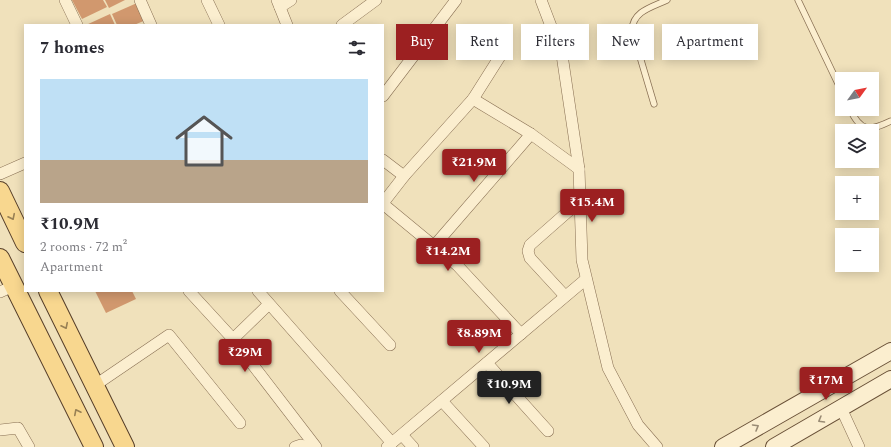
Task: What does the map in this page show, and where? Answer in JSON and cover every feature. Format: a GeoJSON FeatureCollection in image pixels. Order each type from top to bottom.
{"type":"FeatureCollection","features":[{"type":"Feature","properties":{"kind":"main road"},"geometry":{"type":"LineString","coordinates":[[0,191],[24,241]]}},
{"type":"Feature","properties":{"kind":"main road"},"geometry":{"type":"LineString","coordinates":[[0,258],[7,289],[94,447]]}},
{"type":"Feature","properties":{"kind":"main road"},"geometry":{"type":"LineString","coordinates":[[48,292],[125,447]]}},
{"type":"Feature","properties":{"kind":"street"},"geometry":{"type":"LineString","coordinates":[[65,0],[77,24]]}},
{"type":"Feature","properties":{"kind":"street"},"geometry":{"type":"LineString","coordinates":[[140,0],[151,24]]}},
{"type":"Feature","properties":{"kind":"street"},"geometry":{"type":"LineString","coordinates":[[207,0],[219,24]]}},
{"type":"Feature","properties":{"kind":"street"},"geometry":{"type":"LineString","coordinates":[[287,24],[278,4],[291,0]]}},
{"type":"Feature","properties":{"kind":"street"},"geometry":{"type":"LineString","coordinates":[[343,24],[376,0]]}},
{"type":"Feature","properties":{"kind":"street"},"geometry":{"type":"LineString","coordinates":[[384,95],[456,0]]}},
{"type":"Feature","properties":{"kind":"street"},"geometry":{"type":"LineString","coordinates":[[540,0],[562,55],[579,169],[582,260],[608,368],[638,425],[657,447]]}},
{"type":"Feature","properties":{"kind":"street"},"geometry":{"type":"LineString","coordinates":[[498,60],[473,99],[404,176],[384,206],[457,265],[521,334]]}},
{"type":"Feature","properties":{"kind":"street"},"geometry":{"type":"LineString","coordinates":[[473,99],[531,134],[579,169]]}},
{"type":"Feature","properties":{"kind":"street"},"geometry":{"type":"LineString","coordinates":[[434,246],[531,134]]}},
{"type":"Feature","properties":{"kind":"street"},"geometry":{"type":"LineString","coordinates":[[384,161],[404,176]]}},
{"type":"Feature","properties":{"kind":"street"},"geometry":{"type":"LineString","coordinates":[[0,174],[24,163]]}},
{"type":"Feature","properties":{"kind":"street"},"geometry":{"type":"LineString","coordinates":[[565,296],[530,258],[528,251],[530,245],[580,201]]}},
{"type":"Feature","properties":{"kind":"street"},"geometry":{"type":"LineString","coordinates":[[259,292],[390,445],[586,279]]}},
{"type":"Feature","properties":{"kind":"street"},"geometry":{"type":"LineString","coordinates":[[190,292],[233,339],[316,447]]}},
{"type":"Feature","properties":{"kind":"street"},"geometry":{"type":"LineString","coordinates":[[341,292],[390,345]]}},
{"type":"Feature","properties":{"kind":"street"},"geometry":{"type":"LineString","coordinates":[[233,339],[270,304]]}},
{"type":"Feature","properties":{"kind":"street"},"geometry":{"type":"LineString","coordinates":[[94,386],[169,335],[240,423]]}},
{"type":"Feature","properties":{"kind":"street"},"geometry":{"type":"LineString","coordinates":[[723,447],[891,351]]}},
{"type":"Feature","properties":{"kind":"street"},"geometry":{"type":"LineString","coordinates":[[486,363],[548,431]]}},
{"type":"Feature","properties":{"kind":"street"},"geometry":{"type":"LineString","coordinates":[[774,447],[891,379]]}},
{"type":"Feature","properties":{"kind":"street"},"geometry":{"type":"LineString","coordinates":[[442,401],[484,447]]}},
{"type":"Feature","properties":{"kind":"street"},"geometry":{"type":"LineString","coordinates":[[841,408],[859,447]]}},
{"type":"Feature","properties":{"kind":"street"},"geometry":{"type":"LineString","coordinates":[[0,430],[18,428],[29,447]]}},
{"type":"Feature","properties":{"kind":"street"},"geometry":{"type":"LineString","coordinates":[[402,435],[413,447]]}},
{"type":"Feature","properties":{"kind":"street"},"geometry":{"type":"LineString","coordinates":[[295,447],[300,445],[305,447]]}},
{"type":"Feature","properties":{"kind":"lane"},"geometry":{"type":"LineString","coordinates":[[654,104],[632,30],[632,22],[641,12],[667,0]]}},
{"type":"Feature","properties":{"kind":"lane"},"geometry":{"type":"LineString","coordinates":[[798,0],[835,77]]}},
{"type":"Feature","properties":{"kind":"lane"},"geometry":{"type":"LineString","coordinates":[[854,116],[863,127],[870,129],[877,128],[891,121]]}},
{"type":"Feature","properties":{"kind":"building"},"geometry":{"type":"Polygon","coordinates":[[[72,0],[103,0],[107,7],[82,19],[72,0]]]}},
{"type":"Feature","properties":{"kind":"building"},"geometry":{"type":"Polygon","coordinates":[[[105,0],[125,0],[109,8],[105,0]]]}},
{"type":"Feature","properties":{"kind":"building"},"geometry":{"type":"Polygon","coordinates":[[[137,3],[146,20],[136,24],[117,24],[112,14],[137,3]]]}},
{"type":"Feature","properties":{"kind":"building"},"geometry":{"type":"Polygon","coordinates":[[[110,14],[115,24],[88,24],[110,14]]]}},
{"type":"Feature","properties":{"kind":"building"},"geometry":{"type":"Polygon","coordinates":[[[96,292],[132,292],[136,299],[106,313],[96,292]]]}}]}
